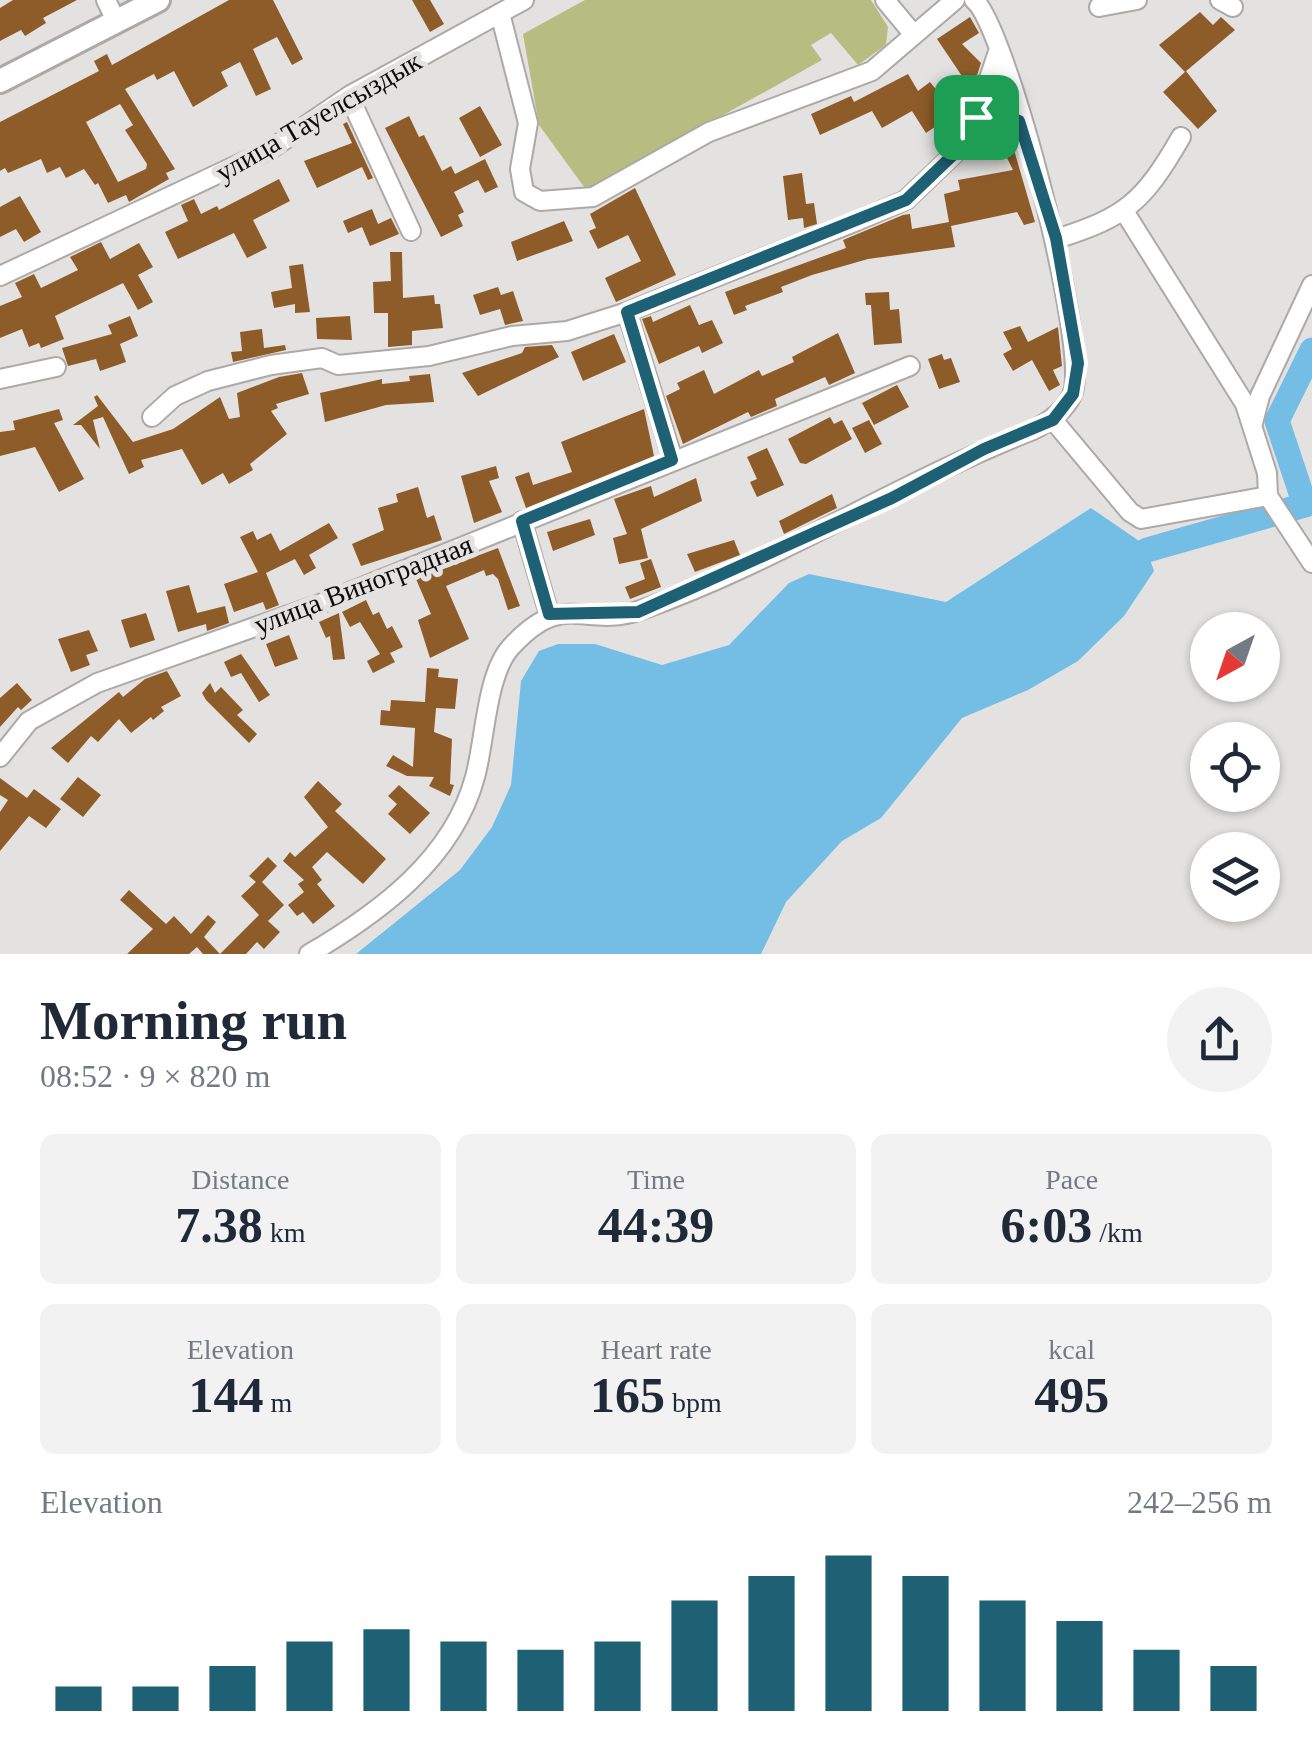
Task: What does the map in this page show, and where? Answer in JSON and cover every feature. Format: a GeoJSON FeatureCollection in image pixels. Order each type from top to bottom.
{"type":"FeatureCollection","features":[{"type":"Feature","properties":{"kind":"main road"},"geometry":{"type":"LineString","coordinates":[[0,81],[111,11],[158,0]]}},
{"type":"Feature","properties":{"kind":"street","name":"улица Тауелсыздык"},"geometry":{"type":"LineString","coordinates":[[0,276],[272,148],[348,96],[524,0]]}},
{"type":"Feature","properties":{"kind":"street"},"geometry":{"type":"LineString","coordinates":[[885,0],[914,35]]}},
{"type":"Feature","properties":{"kind":"street"},"geometry":{"type":"LineString","coordinates":[[500,13],[528,123],[520,169],[524,192],[540,202],[593,196],[709,132],[872,71],[954,0]]}},
{"type":"Feature","properties":{"kind":"street"},"geometry":{"type":"LineString","coordinates":[[309,954],[438,856],[458,823],[475,778],[489,703],[506,651],[549,614],[638,612],[892,498],[984,449],[1053,420],[1073,394],[1078,363],[1056,238],[1019,121],[1000,43],[984,8],[974,0]]}},
{"type":"Feature","properties":{"kind":"street"},"geometry":{"type":"LineString","coordinates":[[1098,10],[1137,0]]}},
{"type":"Feature","properties":{"kind":"street"},"geometry":{"type":"LineString","coordinates":[[152,417],[175,396],[271,364],[322,358],[338,366],[430,356],[512,336],[568,331],[627,312],[906,200],[955,153],[976,117],[1000,43]]}},
{"type":"Feature","properties":{"kind":"street"},"geometry":{"type":"LineString","coordinates":[[348,96],[411,230]]}},
{"type":"Feature","properties":{"kind":"street"},"geometry":{"type":"LineString","coordinates":[[976,117],[999,114],[1019,121]]}},
{"type":"Feature","properties":{"kind":"street"},"geometry":{"type":"LineString","coordinates":[[1056,238],[1124,211],[1152,188],[1181,137]]}},
{"type":"Feature","properties":{"kind":"street"},"geometry":{"type":"LineString","coordinates":[[1124,211],[1245,404],[1267,473],[1268,496],[1312,563]]}},
{"type":"Feature","properties":{"kind":"street"},"geometry":{"type":"LineString","coordinates":[[1252,424],[1260,396],[1312,285]]}},
{"type":"Feature","properties":{"kind":"street"},"geometry":{"type":"LineString","coordinates":[[627,312],[672,460]]}},
{"type":"Feature","properties":{"kind":"street","name":"улица Виноградная"},"geometry":{"type":"LineString","coordinates":[[0,757],[29,721],[97,682],[324,602],[910,366]]}},
{"type":"Feature","properties":{"kind":"street"},"geometry":{"type":"LineString","coordinates":[[0,378],[56,367]]}},
{"type":"Feature","properties":{"kind":"street"},"geometry":{"type":"LineString","coordinates":[[1053,420],[1122,503],[1142,520],[1268,496]]}},
{"type":"Feature","properties":{"kind":"street"},"geometry":{"type":"LineString","coordinates":[[522,521],[549,614]]}},
{"type":"Feature","properties":{"kind":"green space"},"geometry":{"type":"Polygon","coordinates":[[[585,0],[871,0],[888,27],[886,45],[858,65],[831,33],[811,45],[822,60],[587,191],[539,125],[523,34],[585,0]]]}},
{"type":"Feature","properties":{"kind":"water"},"geometry":{"type":"Polygon","coordinates":[[[1091,508],[1145,545],[1154,571],[1124,616],[1078,661],[1028,690],[962,718],[881,818],[842,841],[786,902],[761,954],[356,954],[460,870],[492,827],[511,785],[521,681],[539,651],[558,644],[595,644],[662,665],[729,645],[789,583],[809,574],[946,602],[1091,508]]]}},
{"type":"Feature","properties":{"kind":"building"},"geometry":{"type":"Polygon","coordinates":[[[13,0],[77,0],[43,18],[46,23],[25,36],[21,30],[0,41],[0,8],[13,0]]]}},
{"type":"Feature","properties":{"kind":"building"},"geometry":{"type":"Polygon","coordinates":[[[229,0],[273,0],[303,59],[292,65],[277,37],[253,49],[271,89],[256,96],[240,62],[221,72],[228,86],[193,107],[174,71],[157,80],[154,74],[125,89],[175,169],[166,173],[169,179],[129,202],[126,195],[108,203],[98,183],[95,185],[84,169],[66,178],[60,167],[47,173],[41,159],[8,173],[5,168],[0,171],[0,122],[99,71],[94,61],[107,54],[112,65],[229,0]],[[120,104],[86,122],[118,182],[146,169],[147,164],[125,130],[133,125],[120,104]]]}},
{"type":"Feature","properties":{"kind":"building"},"geometry":{"type":"Polygon","coordinates":[[[412,0],[430,0],[444,24],[430,32],[412,0]]]}},
{"type":"Feature","properties":{"kind":"building"},"geometry":{"type":"Polygon","coordinates":[[[1200,12],[1213,25],[1221,17],[1235,30],[1185,72],[1159,45],[1200,12]]]}},
{"type":"Feature","properties":{"kind":"building"},"geometry":{"type":"Polygon","coordinates":[[[970,17],[979,33],[962,44],[981,63],[972,91],[937,39],[970,17]]]}},
{"type":"Feature","properties":{"kind":"building"},"geometry":{"type":"Polygon","coordinates":[[[1186,71],[1217,111],[1198,129],[1163,92],[1186,71]]]}},
{"type":"Feature","properties":{"kind":"building"},"geometry":{"type":"Polygon","coordinates":[[[908,74],[918,91],[930,82],[943,98],[935,104],[945,120],[926,133],[912,111],[882,128],[872,111],[820,135],[811,114],[851,96],[854,102],[908,74]]]}},
{"type":"Feature","properties":{"kind":"building"},"geometry":{"type":"Polygon","coordinates":[[[480,106],[502,145],[480,157],[459,118],[480,106]]]}},
{"type":"Feature","properties":{"kind":"building"},"geometry":{"type":"Polygon","coordinates":[[[409,116],[419,137],[424,135],[442,171],[451,166],[455,174],[485,159],[498,187],[485,193],[478,180],[454,192],[464,212],[458,215],[463,226],[441,237],[385,128],[409,116]]]}},
{"type":"Feature","properties":{"kind":"building"},"geometry":{"type":"Polygon","coordinates":[[[347,122],[373,178],[368,180],[362,167],[317,188],[304,161],[352,143],[343,124],[347,122]]]}},
{"type":"Feature","properties":{"kind":"building"},"geometry":{"type":"Polygon","coordinates":[[[1012,143],[1035,222],[1024,225],[1017,212],[951,226],[955,247],[868,259],[812,275],[781,287],[783,292],[745,306],[747,310],[734,315],[725,292],[846,248],[843,240],[903,215],[910,214],[912,229],[949,222],[944,194],[960,190],[958,180],[1013,170],[1002,148],[1012,143]]]}},
{"type":"Feature","properties":{"kind":"building"},"geometry":{"type":"Polygon","coordinates":[[[802,173],[806,204],[814,203],[817,224],[804,228],[803,218],[788,220],[783,176],[802,173]]]}},
{"type":"Feature","properties":{"kind":"building"},"geometry":{"type":"Polygon","coordinates":[[[279,179],[290,201],[253,220],[267,248],[247,258],[234,233],[178,259],[165,232],[188,221],[181,205],[194,199],[201,214],[217,206],[219,210],[279,179]]]}},
{"type":"Feature","properties":{"kind":"building"},"geometry":{"type":"Polygon","coordinates":[[[635,188],[676,275],[616,302],[605,278],[641,261],[628,235],[598,249],[589,231],[596,228],[590,214],[635,188]]]}},
{"type":"Feature","properties":{"kind":"building"},"geometry":{"type":"Polygon","coordinates":[[[20,196],[41,232],[24,242],[16,229],[0,237],[0,207],[20,196]]]}},
{"type":"Feature","properties":{"kind":"building"},"geometry":{"type":"Polygon","coordinates":[[[372,209],[378,224],[391,218],[399,234],[370,246],[362,227],[348,233],[343,221],[372,209]]]}},
{"type":"Feature","properties":{"kind":"building"},"geometry":{"type":"Polygon","coordinates":[[[564,221],[573,241],[517,261],[511,242],[564,221]]]}},
{"type":"Feature","properties":{"kind":"building"},"geometry":{"type":"Polygon","coordinates":[[[101,242],[110,259],[139,243],[153,267],[138,275],[153,302],[138,310],[123,283],[55,316],[64,339],[41,348],[39,343],[29,347],[22,329],[0,338],[0,306],[22,297],[15,283],[34,274],[41,288],[78,270],[70,257],[101,242]]]}},
{"type":"Feature","properties":{"kind":"building"},"geometry":{"type":"Polygon","coordinates":[[[390,252],[402,252],[403,298],[434,295],[435,304],[440,304],[443,328],[412,331],[412,345],[388,347],[388,313],[374,313],[373,282],[391,281],[390,252]]]}},
{"type":"Feature","properties":{"kind":"building"},"geometry":{"type":"Polygon","coordinates":[[[303,264],[310,312],[295,313],[295,304],[274,308],[271,292],[292,288],[289,266],[303,264]]]}},
{"type":"Feature","properties":{"kind":"building"},"geometry":{"type":"Polygon","coordinates":[[[498,287],[501,295],[513,291],[523,321],[505,325],[500,309],[480,315],[473,295],[498,287]]]}},
{"type":"Feature","properties":{"kind":"building"},"geometry":{"type":"Polygon","coordinates":[[[889,292],[890,310],[899,309],[902,343],[874,345],[871,305],[866,305],[865,293],[889,292]]]}},
{"type":"Feature","properties":{"kind":"building"},"geometry":{"type":"Polygon","coordinates":[[[690,305],[699,325],[712,320],[723,343],[702,353],[699,346],[659,364],[642,319],[651,316],[653,322],[690,305]]]}},
{"type":"Feature","properties":{"kind":"building"},"geometry":{"type":"Polygon","coordinates":[[[130,316],[138,336],[120,344],[126,362],[100,371],[96,359],[68,366],[62,348],[112,334],[108,325],[130,316]]]}},
{"type":"Feature","properties":{"kind":"building"},"geometry":{"type":"Polygon","coordinates":[[[350,316],[352,340],[317,339],[316,318],[350,316]]]}},
{"type":"Feature","properties":{"kind":"building"},"geometry":{"type":"Polygon","coordinates":[[[1020,326],[1028,342],[1058,327],[1062,366],[1053,370],[1060,385],[1049,391],[1032,360],[1013,371],[1003,354],[1012,349],[1003,332],[1020,326]]]}},
{"type":"Feature","properties":{"kind":"building"},"geometry":{"type":"Polygon","coordinates":[[[262,329],[264,348],[285,345],[286,350],[233,362],[231,352],[242,351],[240,332],[262,329]]]}},
{"type":"Feature","properties":{"kind":"building"},"geometry":{"type":"Polygon","coordinates":[[[838,333],[855,373],[829,385],[825,377],[775,399],[777,406],[751,417],[748,412],[683,444],[666,396],[680,389],[677,383],[704,370],[714,394],[759,370],[762,376],[794,362],[792,357],[838,333]]]}},
{"type":"Feature","properties":{"kind":"building"},"geometry":{"type":"Polygon","coordinates":[[[614,334],[626,362],[583,381],[571,352],[614,334]]]}},
{"type":"Feature","properties":{"kind":"building"},"geometry":{"type":"Polygon","coordinates":[[[552,345],[559,357],[478,396],[462,373],[522,353],[525,347],[552,345]]]}},
{"type":"Feature","properties":{"kind":"building"},"geometry":{"type":"Polygon","coordinates":[[[942,354],[944,360],[951,358],[960,382],[939,389],[928,359],[942,354]]]}},
{"type":"Feature","properties":{"kind":"building"},"geometry":{"type":"Polygon","coordinates":[[[302,373],[309,394],[276,404],[278,408],[271,411],[287,434],[250,464],[253,470],[229,484],[223,473],[202,485],[182,449],[141,460],[144,467],[129,474],[103,417],[93,420],[100,449],[81,425],[73,425],[98,406],[94,397],[97,395],[133,442],[173,429],[220,397],[229,419],[240,417],[237,393],[302,373]]]}},
{"type":"Feature","properties":{"kind":"building"},"geometry":{"type":"Polygon","coordinates":[[[430,374],[434,402],[386,405],[325,422],[320,393],[382,379],[382,384],[410,381],[409,376],[430,374]]]}},
{"type":"Feature","properties":{"kind":"building"},"geometry":{"type":"Polygon","coordinates":[[[897,385],[909,407],[874,425],[862,403],[897,385]]]}},
{"type":"Feature","properties":{"kind":"building"},"geometry":{"type":"Polygon","coordinates":[[[59,409],[63,420],[54,423],[84,479],[59,492],[35,447],[0,456],[0,432],[15,430],[13,421],[59,409]]]}},
{"type":"Feature","properties":{"kind":"building"},"geometry":{"type":"Polygon","coordinates":[[[644,409],[654,456],[526,508],[515,477],[529,472],[533,485],[572,472],[561,442],[644,409]]]}},
{"type":"Feature","properties":{"kind":"building"},"geometry":{"type":"Polygon","coordinates":[[[830,417],[834,424],[842,420],[852,439],[806,464],[800,463],[788,439],[830,417]]]}},
{"type":"Feature","properties":{"kind":"building"},"geometry":{"type":"Polygon","coordinates":[[[869,420],[882,444],[865,453],[852,428],[869,420]]]}},
{"type":"Feature","properties":{"kind":"building"},"geometry":{"type":"Polygon","coordinates":[[[767,448],[784,485],[757,497],[750,482],[757,479],[747,457],[767,448]]]}},
{"type":"Feature","properties":{"kind":"building"},"geometry":{"type":"Polygon","coordinates":[[[496,466],[499,478],[489,481],[502,512],[474,523],[461,476],[496,466]]]}},
{"type":"Feature","properties":{"kind":"building"},"geometry":{"type":"Polygon","coordinates":[[[696,478],[702,501],[641,529],[648,558],[619,564],[613,538],[627,534],[614,499],[651,486],[654,497],[696,478]]]}},
{"type":"Feature","properties":{"kind":"building"},"geometry":{"type":"Polygon","coordinates":[[[418,487],[427,518],[434,515],[442,540],[361,566],[352,544],[384,530],[378,508],[398,502],[396,494],[418,487]]]}},
{"type":"Feature","properties":{"kind":"building"},"geometry":{"type":"Polygon","coordinates":[[[832,494],[837,508],[784,534],[779,521],[832,494]]]}},
{"type":"Feature","properties":{"kind":"building"},"geometry":{"type":"Polygon","coordinates":[[[590,519],[595,535],[553,551],[547,532],[590,519]]]}},
{"type":"Feature","properties":{"kind":"building"},"geometry":{"type":"Polygon","coordinates":[[[329,523],[338,538],[309,555],[316,568],[304,575],[295,559],[266,573],[279,605],[266,610],[263,602],[234,612],[224,584],[258,572],[240,537],[253,531],[257,540],[271,533],[280,551],[329,523]]]}},
{"type":"Feature","properties":{"kind":"building"},"geometry":{"type":"Polygon","coordinates":[[[734,540],[740,555],[695,572],[687,554],[734,540]]]}},
{"type":"Feature","properties":{"kind":"building"},"geometry":{"type":"Polygon","coordinates":[[[498,548],[520,606],[508,610],[498,579],[493,574],[486,576],[484,570],[446,586],[469,639],[430,658],[418,620],[431,614],[416,579],[498,548]]]}},
{"type":"Feature","properties":{"kind":"building"},"geometry":{"type":"Polygon","coordinates":[[[651,559],[661,587],[630,599],[625,587],[645,579],[640,563],[651,559]]]}},
{"type":"Feature","properties":{"kind":"building"},"geometry":{"type":"Polygon","coordinates":[[[189,585],[197,613],[225,606],[229,623],[207,631],[206,624],[178,632],[166,591],[189,585]]]}},
{"type":"Feature","properties":{"kind":"building"},"geometry":{"type":"Polygon","coordinates":[[[366,600],[373,615],[379,612],[387,629],[392,626],[403,647],[390,653],[395,662],[373,673],[367,661],[380,654],[360,622],[350,627],[342,612],[366,600]]]}},
{"type":"Feature","properties":{"kind":"building"},"geometry":{"type":"Polygon","coordinates":[[[146,613],[155,640],[130,648],[121,620],[146,613]]]}},
{"type":"Feature","properties":{"kind":"building"},"geometry":{"type":"Polygon","coordinates":[[[339,613],[345,659],[333,660],[330,636],[326,638],[319,622],[339,613]]]}},
{"type":"Feature","properties":{"kind":"building"},"geometry":{"type":"Polygon","coordinates":[[[89,630],[98,651],[86,655],[90,665],[71,672],[58,639],[89,630]]]}},
{"type":"Feature","properties":{"kind":"building"},"geometry":{"type":"Polygon","coordinates":[[[289,635],[298,659],[275,667],[266,644],[289,635]]]}},
{"type":"Feature","properties":{"kind":"building"},"geometry":{"type":"Polygon","coordinates":[[[241,654],[270,695],[259,702],[241,673],[231,677],[224,662],[241,654]]]}},
{"type":"Feature","properties":{"kind":"building"},"geometry":{"type":"Polygon","coordinates":[[[427,668],[439,669],[438,677],[458,679],[455,709],[436,708],[434,732],[452,739],[450,784],[454,785],[450,796],[429,786],[434,777],[407,776],[386,766],[393,755],[413,767],[415,728],[380,725],[381,710],[390,711],[391,700],[425,702],[427,668]]]}},
{"type":"Feature","properties":{"kind":"building"},"geometry":{"type":"Polygon","coordinates":[[[167,671],[181,696],[161,707],[164,711],[153,720],[151,717],[131,733],[119,719],[98,742],[91,736],[68,763],[51,748],[119,692],[123,697],[145,679],[167,671]]]}},
{"type":"Feature","properties":{"kind":"building"},"geometry":{"type":"Polygon","coordinates":[[[17,683],[32,700],[21,710],[18,707],[0,727],[0,698],[17,683]]]}},
{"type":"Feature","properties":{"kind":"building"},"geometry":{"type":"Polygon","coordinates":[[[210,683],[215,693],[221,687],[243,710],[237,715],[257,734],[249,743],[206,700],[202,693],[210,683]]]}},
{"type":"Feature","properties":{"kind":"building"},"geometry":{"type":"Polygon","coordinates":[[[78,777],[101,795],[83,817],[60,799],[78,777]]]}},
{"type":"Feature","properties":{"kind":"building"},"geometry":{"type":"Polygon","coordinates":[[[0,778],[27,798],[34,789],[61,809],[46,828],[29,816],[0,851],[0,812],[8,800],[0,795],[0,778]]]}},
{"type":"Feature","properties":{"kind":"building"},"geometry":{"type":"Polygon","coordinates":[[[318,781],[342,804],[335,811],[386,859],[363,884],[327,852],[312,867],[322,880],[317,884],[335,906],[313,924],[303,912],[297,916],[288,905],[304,892],[298,884],[304,880],[283,861],[290,852],[295,857],[328,827],[304,797],[318,781]]]}},
{"type":"Feature","properties":{"kind":"building"},"geometry":{"type":"Polygon","coordinates":[[[399,785],[430,813],[410,834],[388,814],[397,804],[388,796],[399,785]]]}},
{"type":"Feature","properties":{"kind":"building"},"geometry":{"type":"Polygon","coordinates":[[[268,857],[277,866],[262,882],[284,905],[268,921],[280,932],[264,949],[257,942],[246,954],[220,954],[259,915],[241,896],[256,882],[249,876],[268,857]]]}},
{"type":"Feature","properties":{"kind":"building"},"geometry":{"type":"Polygon","coordinates":[[[129,890],[166,924],[174,916],[191,934],[208,915],[216,922],[204,937],[220,954],[203,954],[197,947],[189,954],[127,954],[153,929],[120,900],[129,890]]]}},
{"type":"Feature","properties":{"kind":"waterway"},"geometry":{"type":"LineString","coordinates":[[1147,550],[1305,505],[1277,421],[1312,350]]}},
{"type":"Feature","properties":{"kind":"route"},"geometry":{"type":"LineString","coordinates":[[999,114],[1019,121],[1056,238],[1078,363],[1073,394],[1053,420],[984,449],[892,498],[638,612],[549,614],[522,521],[672,460],[627,312],[906,200],[955,153],[976,117],[999,114]]}}]}
